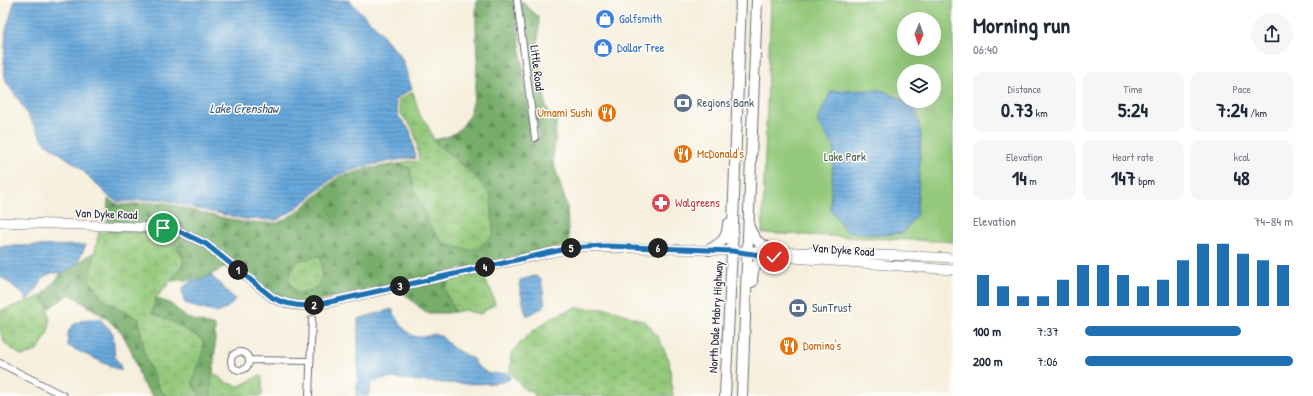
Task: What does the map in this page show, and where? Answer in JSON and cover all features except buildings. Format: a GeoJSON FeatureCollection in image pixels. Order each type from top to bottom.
{"type":"FeatureCollection","features":[{"type":"Feature","properties":{"kind":"main road"},"geometry":{"type":"LineString","coordinates":[[709,250],[723,241],[728,230],[736,0]]}},
{"type":"Feature","properties":{"kind":"main road","name":"North Dale Mabry Highway"},"geometry":{"type":"LineString","coordinates":[[725,396],[732,251],[740,0]]}},
{"type":"Feature","properties":{"kind":"main road"},"geometry":{"type":"LineString","coordinates":[[742,395],[757,0]]}},
{"type":"Feature","properties":{"kind":"main road"},"geometry":{"type":"LineString","coordinates":[[742,395],[749,352],[753,269],[762,260],[774,254],[756,241],[748,225]]}},
{"type":"Feature","properties":{"kind":"main road"},"geometry":{"type":"LineString","coordinates":[[728,334],[731,345],[731,396]]}},
{"type":"Feature","properties":{"kind":"street","name":"Little Road"},"geometry":{"type":"LineString","coordinates":[[517,0],[535,138]]}},
{"type":"Feature","properties":{"kind":"street","name":"Van Dyke Road"},"geometry":{"type":"LineString","coordinates":[[0,222],[163,228],[181,232],[206,244],[273,298],[281,302],[297,306],[316,305],[570,248],[606,246],[747,251],[953,270]]}},
{"type":"Feature","properties":{"kind":"street","name":"Van Dyke Road"},"geometry":{"type":"LineString","coordinates":[[774,254],[953,258]]}},
{"type":"Feature","properties":{"kind":"street"},"geometry":{"type":"LineString","coordinates":[[309,396],[312,319]]}},
{"type":"Feature","properties":{"kind":"street"},"geometry":{"type":"LineString","coordinates":[[249,360],[310,362]]}},
{"type":"Feature","properties":{"kind":"street"},"geometry":{"type":"LineString","coordinates":[[0,363],[64,396]]}},
{"type":"Feature","properties":{"kind":"green space"},"geometry":{"type":"Polygon","coordinates":[[[477,0],[514,0],[533,142],[539,141],[520,0],[539,17],[538,53],[546,106],[550,115],[557,118],[553,161],[567,206],[569,245],[306,303],[282,299],[182,229],[107,223],[108,199],[119,205],[162,202],[243,222],[278,223],[296,213],[338,177],[371,168],[398,164],[410,168],[414,187],[428,223],[473,174],[436,144],[434,140],[455,133],[465,122],[472,108],[476,71],[477,0]]]}},
{"type":"Feature","properties":{"kind":"green space","name":"Lake Park"},"geometry":{"type":"Polygon","coordinates":[[[771,0],[953,0],[953,242],[762,233],[771,0]]]}},
{"type":"Feature","properties":{"kind":"green space"},"geometry":{"type":"Polygon","coordinates":[[[413,92],[420,116],[426,122],[436,144],[473,174],[491,196],[493,235],[478,249],[465,249],[444,244],[428,223],[414,187],[410,168],[398,164],[409,161],[419,161],[417,143],[413,129],[401,114],[398,100],[413,92]]]}},
{"type":"Feature","properties":{"kind":"green space"},"geometry":{"type":"Polygon","coordinates":[[[107,229],[158,232],[183,237],[206,248],[228,265],[203,279],[171,281],[184,261],[178,248],[166,240],[107,233],[107,229]]]}},
{"type":"Feature","properties":{"kind":"green space"},"geometry":{"type":"Polygon","coordinates":[[[99,232],[147,233],[166,240],[178,248],[184,261],[171,281],[156,298],[152,313],[170,321],[203,340],[203,351],[192,383],[200,396],[166,396],[158,386],[144,353],[139,319],[104,300],[89,279],[99,232]]]}},
{"type":"Feature","properties":{"kind":"green space"},"geometry":{"type":"Polygon","coordinates":[[[96,251],[90,279],[104,300],[139,319],[144,353],[158,386],[166,396],[152,396],[142,383],[132,352],[122,333],[106,318],[70,294],[48,309],[42,296],[61,274],[96,251]]]}},
{"type":"Feature","properties":{"kind":"green space"},"geometry":{"type":"Polygon","coordinates":[[[320,256],[322,268],[320,284],[309,292],[296,294],[288,279],[297,261],[320,256]]]}},
{"type":"Feature","properties":{"kind":"green space"},"geometry":{"type":"Polygon","coordinates":[[[479,272],[491,290],[495,304],[480,314],[464,310],[455,312],[445,287],[451,278],[479,272]]]}},
{"type":"Feature","properties":{"kind":"green space"},"geometry":{"type":"Polygon","coordinates":[[[451,278],[447,295],[455,312],[426,313],[400,290],[451,278]]]}},
{"type":"Feature","properties":{"kind":"green space"},"geometry":{"type":"Polygon","coordinates":[[[42,296],[48,309],[50,323],[47,335],[37,351],[22,356],[5,344],[0,332],[0,311],[42,296]]]}},
{"type":"Feature","properties":{"kind":"green space"},"geometry":{"type":"Polygon","coordinates":[[[156,298],[171,304],[187,318],[215,326],[215,351],[211,396],[200,396],[192,383],[203,351],[203,340],[152,313],[156,298]]]}},
{"type":"Feature","properties":{"kind":"green space"},"geometry":{"type":"Polygon","coordinates":[[[574,308],[610,309],[646,322],[658,337],[669,360],[673,396],[535,396],[531,390],[525,390],[510,372],[511,353],[528,335],[552,317],[574,308]]]}},
{"type":"Feature","properties":{"kind":"green space"},"geometry":{"type":"Polygon","coordinates":[[[212,372],[227,383],[239,386],[259,376],[262,377],[262,396],[211,396],[212,372]]]}},
{"type":"Feature","properties":{"kind":"water","name":"Lake Crenshaw"},"geometry":{"type":"Polygon","coordinates":[[[15,0],[348,0],[376,27],[402,58],[412,89],[395,99],[398,116],[410,130],[416,159],[409,158],[371,165],[337,175],[294,210],[277,220],[244,219],[202,210],[162,199],[118,202],[108,196],[79,167],[44,142],[5,80],[4,64],[6,30],[15,0]]]}},
{"type":"Feature","properties":{"kind":"water"},"geometry":{"type":"Polygon","coordinates":[[[881,90],[897,97],[897,108],[916,108],[921,135],[917,214],[903,233],[879,235],[846,231],[830,209],[834,147],[817,121],[831,91],[881,90]]]}},
{"type":"Feature","properties":{"kind":"water"},"geometry":{"type":"Polygon","coordinates":[[[86,245],[77,264],[63,273],[51,273],[43,278],[39,286],[27,300],[22,293],[0,276],[0,246],[86,245]]]}},
{"type":"Feature","properties":{"kind":"water"},"geometry":{"type":"Polygon","coordinates":[[[211,275],[235,299],[231,305],[218,313],[191,306],[184,302],[182,289],[192,280],[203,279],[211,275]]]}},
{"type":"Feature","properties":{"kind":"water"},"geometry":{"type":"Polygon","coordinates":[[[535,276],[541,279],[545,304],[544,307],[527,316],[519,284],[520,280],[535,276]]]}},
{"type":"Feature","properties":{"kind":"water"},"geometry":{"type":"Polygon","coordinates":[[[392,309],[402,326],[410,334],[418,337],[424,337],[434,334],[442,337],[453,348],[473,359],[477,366],[489,374],[507,373],[510,375],[510,379],[503,382],[477,384],[386,378],[372,382],[368,396],[356,396],[358,372],[358,319],[392,309]]]}},
{"type":"Feature","properties":{"kind":"water"},"geometry":{"type":"Polygon","coordinates":[[[87,319],[100,319],[113,333],[115,357],[120,365],[121,371],[68,346],[68,335],[71,327],[77,322],[87,319]]]}},
{"type":"Feature","properties":{"kind":"place","name":"Golfsmith"},"geometry":{"type":"Point","coordinates":[605,19]}},
{"type":"Feature","properties":{"kind":"place","name":"Dollar Tree"},"geometry":{"type":"Point","coordinates":[603,48]}},
{"type":"Feature","properties":{"kind":"place","name":"Regions Bank"},"geometry":{"type":"Point","coordinates":[683,103]}},
{"type":"Feature","properties":{"kind":"place","name":"Umami Sushi"},"geometry":{"type":"Point","coordinates":[607,113]}},
{"type":"Feature","properties":{"kind":"place","name":"McDonald's"},"geometry":{"type":"Point","coordinates":[683,154]}},
{"type":"Feature","properties":{"kind":"place","name":"Walgreens"},"geometry":{"type":"Point","coordinates":[661,203]}},
{"type":"Feature","properties":{"kind":"place","name":"SunTrust"},"geometry":{"type":"Point","coordinates":[798,308]}},
{"type":"Feature","properties":{"kind":"place","name":"Domino's"},"geometry":{"type":"Point","coordinates":[789,346]}},
{"type":"Feature","properties":{"kind":"route"},"geometry":{"type":"LineString","coordinates":[[163,228],[181,232],[206,244],[273,298],[281,302],[297,306],[316,305],[570,248],[606,246],[732,251],[774,257]]}}]}
